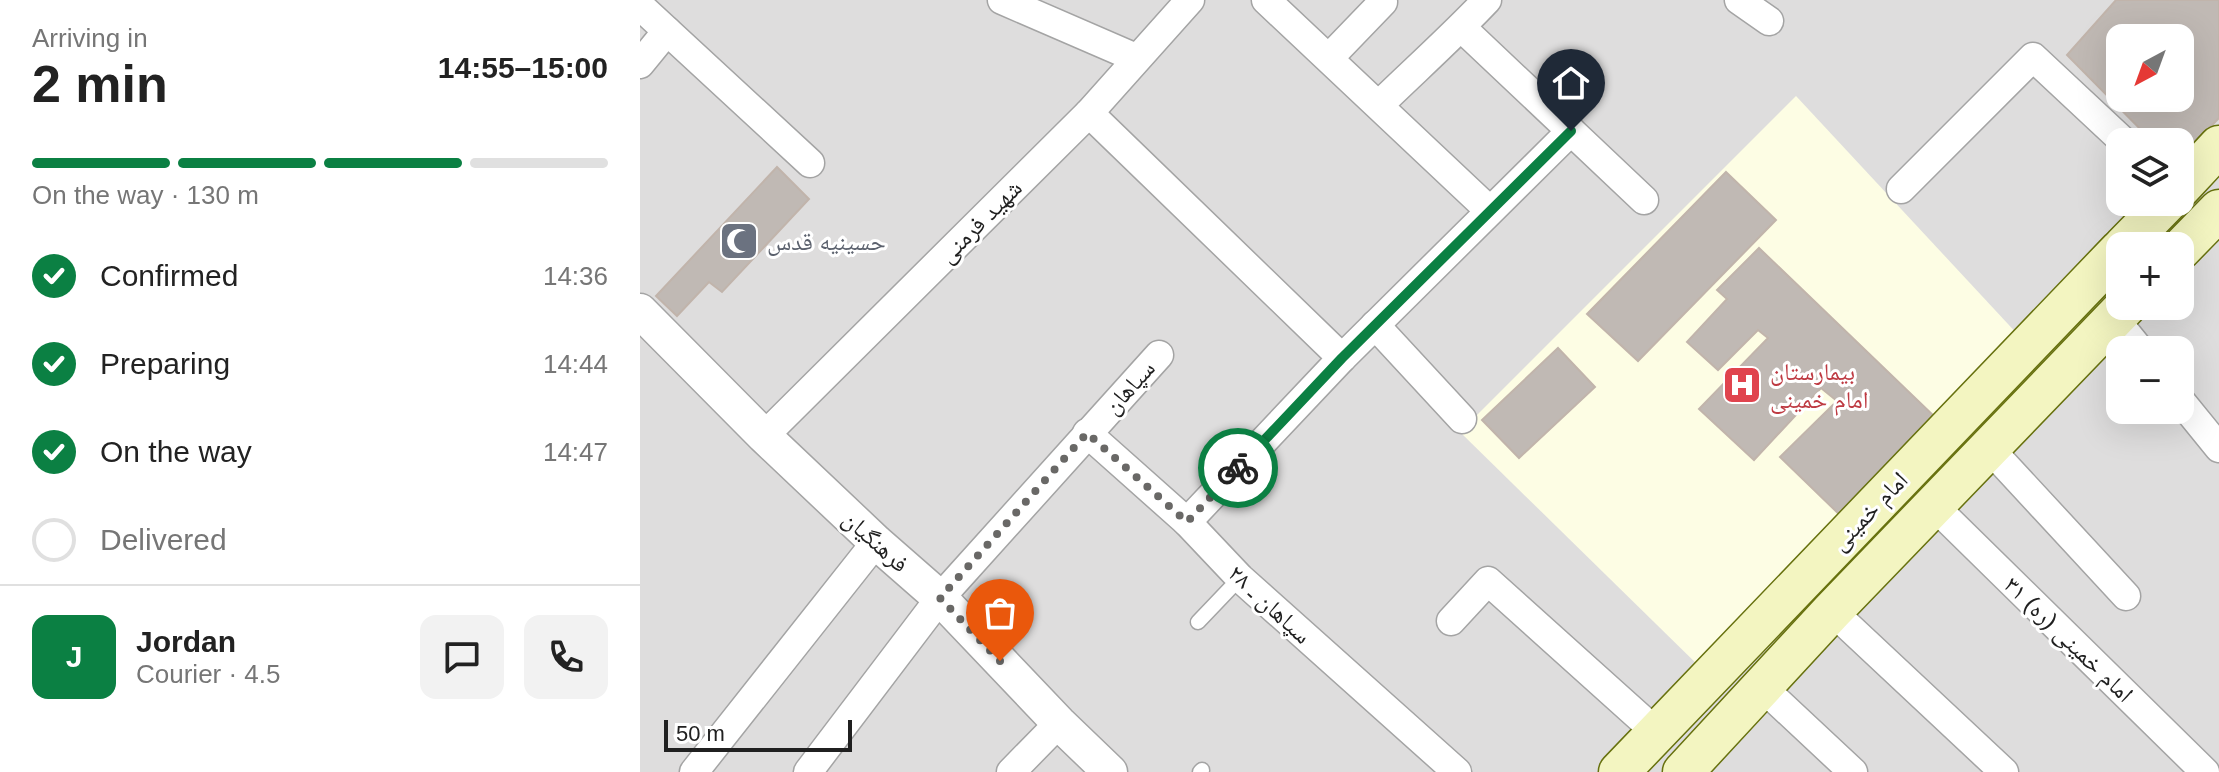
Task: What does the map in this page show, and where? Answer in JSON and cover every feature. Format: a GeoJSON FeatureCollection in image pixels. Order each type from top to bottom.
{"type":"FeatureCollection","features":[{"type":"Feature","properties":{"kind":"main road"},"geometry":{"type":"LineString","coordinates":[[2194,173],[2219,146]]}},
{"type":"Feature","properties":{"kind":"main road"},"geometry":{"type":"LineString","coordinates":[[2190,232],[2203,208]]}},
{"type":"Feature","properties":{"kind":"main road"},"geometry":{"type":"LineString","coordinates":[[2138,232],[2153,216]]}},
{"type":"Feature","properties":{"kind":"main road","name":"امام خمینی"},"geometry":{"type":"LineString","coordinates":[[1619,772],[2106,265]]}},
{"type":"Feature","properties":{"kind":"main road","name":"امام خمینی"},"geometry":{"type":"LineString","coordinates":[[1696,765],[1761,686],[2112,320]]}},
{"type":"Feature","properties":{"kind":"street"},"geometry":{"type":"LineString","coordinates":[[1002,0],[1136,58]]}},
{"type":"Feature","properties":{"kind":"street","name":"شهید فرمنی"},"geometry":{"type":"LineString","coordinates":[[764,436],[1089,113],[1190,0]]}},
{"type":"Feature","properties":{"kind":"street"},"geometry":{"type":"LineString","coordinates":[[1266,0],[1489,210]]}},
{"type":"Feature","properties":{"kind":"street"},"geometry":{"type":"LineString","coordinates":[[1379,105],[1440,45],[1462,28],[1487,0]]}},
{"type":"Feature","properties":{"kind":"street"},"geometry":{"type":"LineString","coordinates":[[1739,0],[1769,21]]}},
{"type":"Feature","properties":{"kind":"street"},"geometry":{"type":"LineString","coordinates":[[1329,58],[1383,2]]}},
{"type":"Feature","properties":{"kind":"street"},"geometry":{"type":"LineString","coordinates":[[640,6],[810,163]]}},
{"type":"Feature","properties":{"kind":"street"},"geometry":{"type":"LineString","coordinates":[[1462,28],[1644,200]]}},
{"type":"Feature","properties":{"kind":"street"},"geometry":{"type":"LineString","coordinates":[[640,64],[667,31]]}},
{"type":"Feature","properties":{"kind":"street"},"geometry":{"type":"LineString","coordinates":[[1901,189],[2033,57],[2109,128]]}},
{"type":"Feature","properties":{"kind":"street"},"geometry":{"type":"LineString","coordinates":[[1089,113],[1342,358]]}},
{"type":"Feature","properties":{"kind":"street"},"geometry":{"type":"LineString","coordinates":[[1187,522],[1342,358],[1571,131]]}},
{"type":"Feature","properties":{"kind":"street","name":"فرهنگیان"},"geometry":{"type":"LineString","coordinates":[[640,311],[764,436],[940,598],[1110,772]]}},
{"type":"Feature","properties":{"kind":"street"},"geometry":{"type":"LineString","coordinates":[[1375,325],[1462,419]]}},
{"type":"Feature","properties":{"kind":"street","name":"سپاهان"},"geometry":{"type":"LineString","coordinates":[[808,772],[940,598],[1159,355]]}},
{"type":"Feature","properties":{"kind":"street"},"geometry":{"type":"LineString","coordinates":[[2194,417],[2219,448]]}},
{"type":"Feature","properties":{"kind":"street","name":"سپاهان ـ ۲۸"},"geometry":{"type":"LineString","coordinates":[[1087,433],[1187,522],[1240,578],[1457,772]]}},
{"type":"Feature","properties":{"kind":"street"},"geometry":{"type":"LineString","coordinates":[[1989,448],[2126,596]]}},
{"type":"Feature","properties":{"kind":"street","name":"امام خمینی (ره) ۳۱"},"geometry":{"type":"LineString","coordinates":[[1933,505],[2205,772]]}},
{"type":"Feature","properties":{"kind":"street"},"geometry":{"type":"LineString","coordinates":[[694,772],[876,542]]}},
{"type":"Feature","properties":{"kind":"street"},"geometry":{"type":"LineString","coordinates":[[1451,621],[1488,581],[1656,732]]}},
{"type":"Feature","properties":{"kind":"street"},"geometry":{"type":"LineString","coordinates":[[1832,611],[2004,772]]}},
{"type":"Feature","properties":{"kind":"street"},"geometry":{"type":"LineString","coordinates":[[1761,686],[1853,772]]}},
{"type":"Feature","properties":{"kind":"street"},"geometry":{"type":"LineString","coordinates":[[1011,772],[1059,723]]}},
{"type":"Feature","properties":{"kind":"lane"},"geometry":{"type":"LineString","coordinates":[[1198,622],[1240,578]]}},
{"type":"Feature","properties":{"kind":"shaded area"},"geometry":{"type":"Polygon","coordinates":[[[640,0],[2219,0],[2219,772],[640,772],[640,0]]]}},
{"type":"Feature","properties":{"kind":"shaded area","name":"بیمارستان امام خمینی"},"geometry":{"type":"Polygon","coordinates":[[[1796,96],[2021,338],[1704,671],[1460,432],[1796,96]]]}},
{"type":"Feature","properties":{"kind":"building"},"geometry":{"type":"Polygon","coordinates":[[[2116,0],[2219,0],[2219,118],[2194,144],[2194,128],[2139,128],[2123,112],[2194,112],[2194,24],[2106,24],[2106,94],[2067,55],[2116,0]]]}},
{"type":"Feature","properties":{"kind":"building","name":"حسینیه قدس"},"geometry":{"type":"Polygon","coordinates":[[[777,167],[809,199],[722,292],[709,282],[677,316],[656,296],[777,167]]]}},
{"type":"Feature","properties":{"kind":"building"},"geometry":{"type":"Polygon","coordinates":[[[1726,172],[1776,220],[1638,361],[1587,314],[1726,172]]]}},
{"type":"Feature","properties":{"kind":"building"},"geometry":{"type":"Polygon","coordinates":[[[1759,248],[1936,418],[1843,518],[1780,457],[1837,401],[1821,388],[1754,460],[1699,409],[1768,338],[1758,330],[1718,370],[1687,342],[1727,299],[1717,290],[1759,248]]]}},
{"type":"Feature","properties":{"kind":"building"},"geometry":{"type":"Polygon","coordinates":[[[1558,348],[1595,387],[1519,458],[1482,420],[1558,348]]]}},
{"type":"Feature","properties":{"kind":"way so far"},"geometry":{"type":"LineString","coordinates":[[1000,661],[940,598],[1087,433],[1187,522],[1238,468]]}},
{"type":"Feature","properties":{"kind":"place","name":"حسینیه قدس"},"geometry":{"type":"Point","coordinates":[739,241]}},
{"type":"Feature","properties":{"kind":"place","name":"بیمارستان امام خمینی"},"geometry":{"type":"Point","coordinates":[1742,385]}},
{"type":"Feature","properties":{"kind":"route"},"geometry":{"type":"LineString","coordinates":[[1238,468],[1342,358],[1571,131]]}}]}
